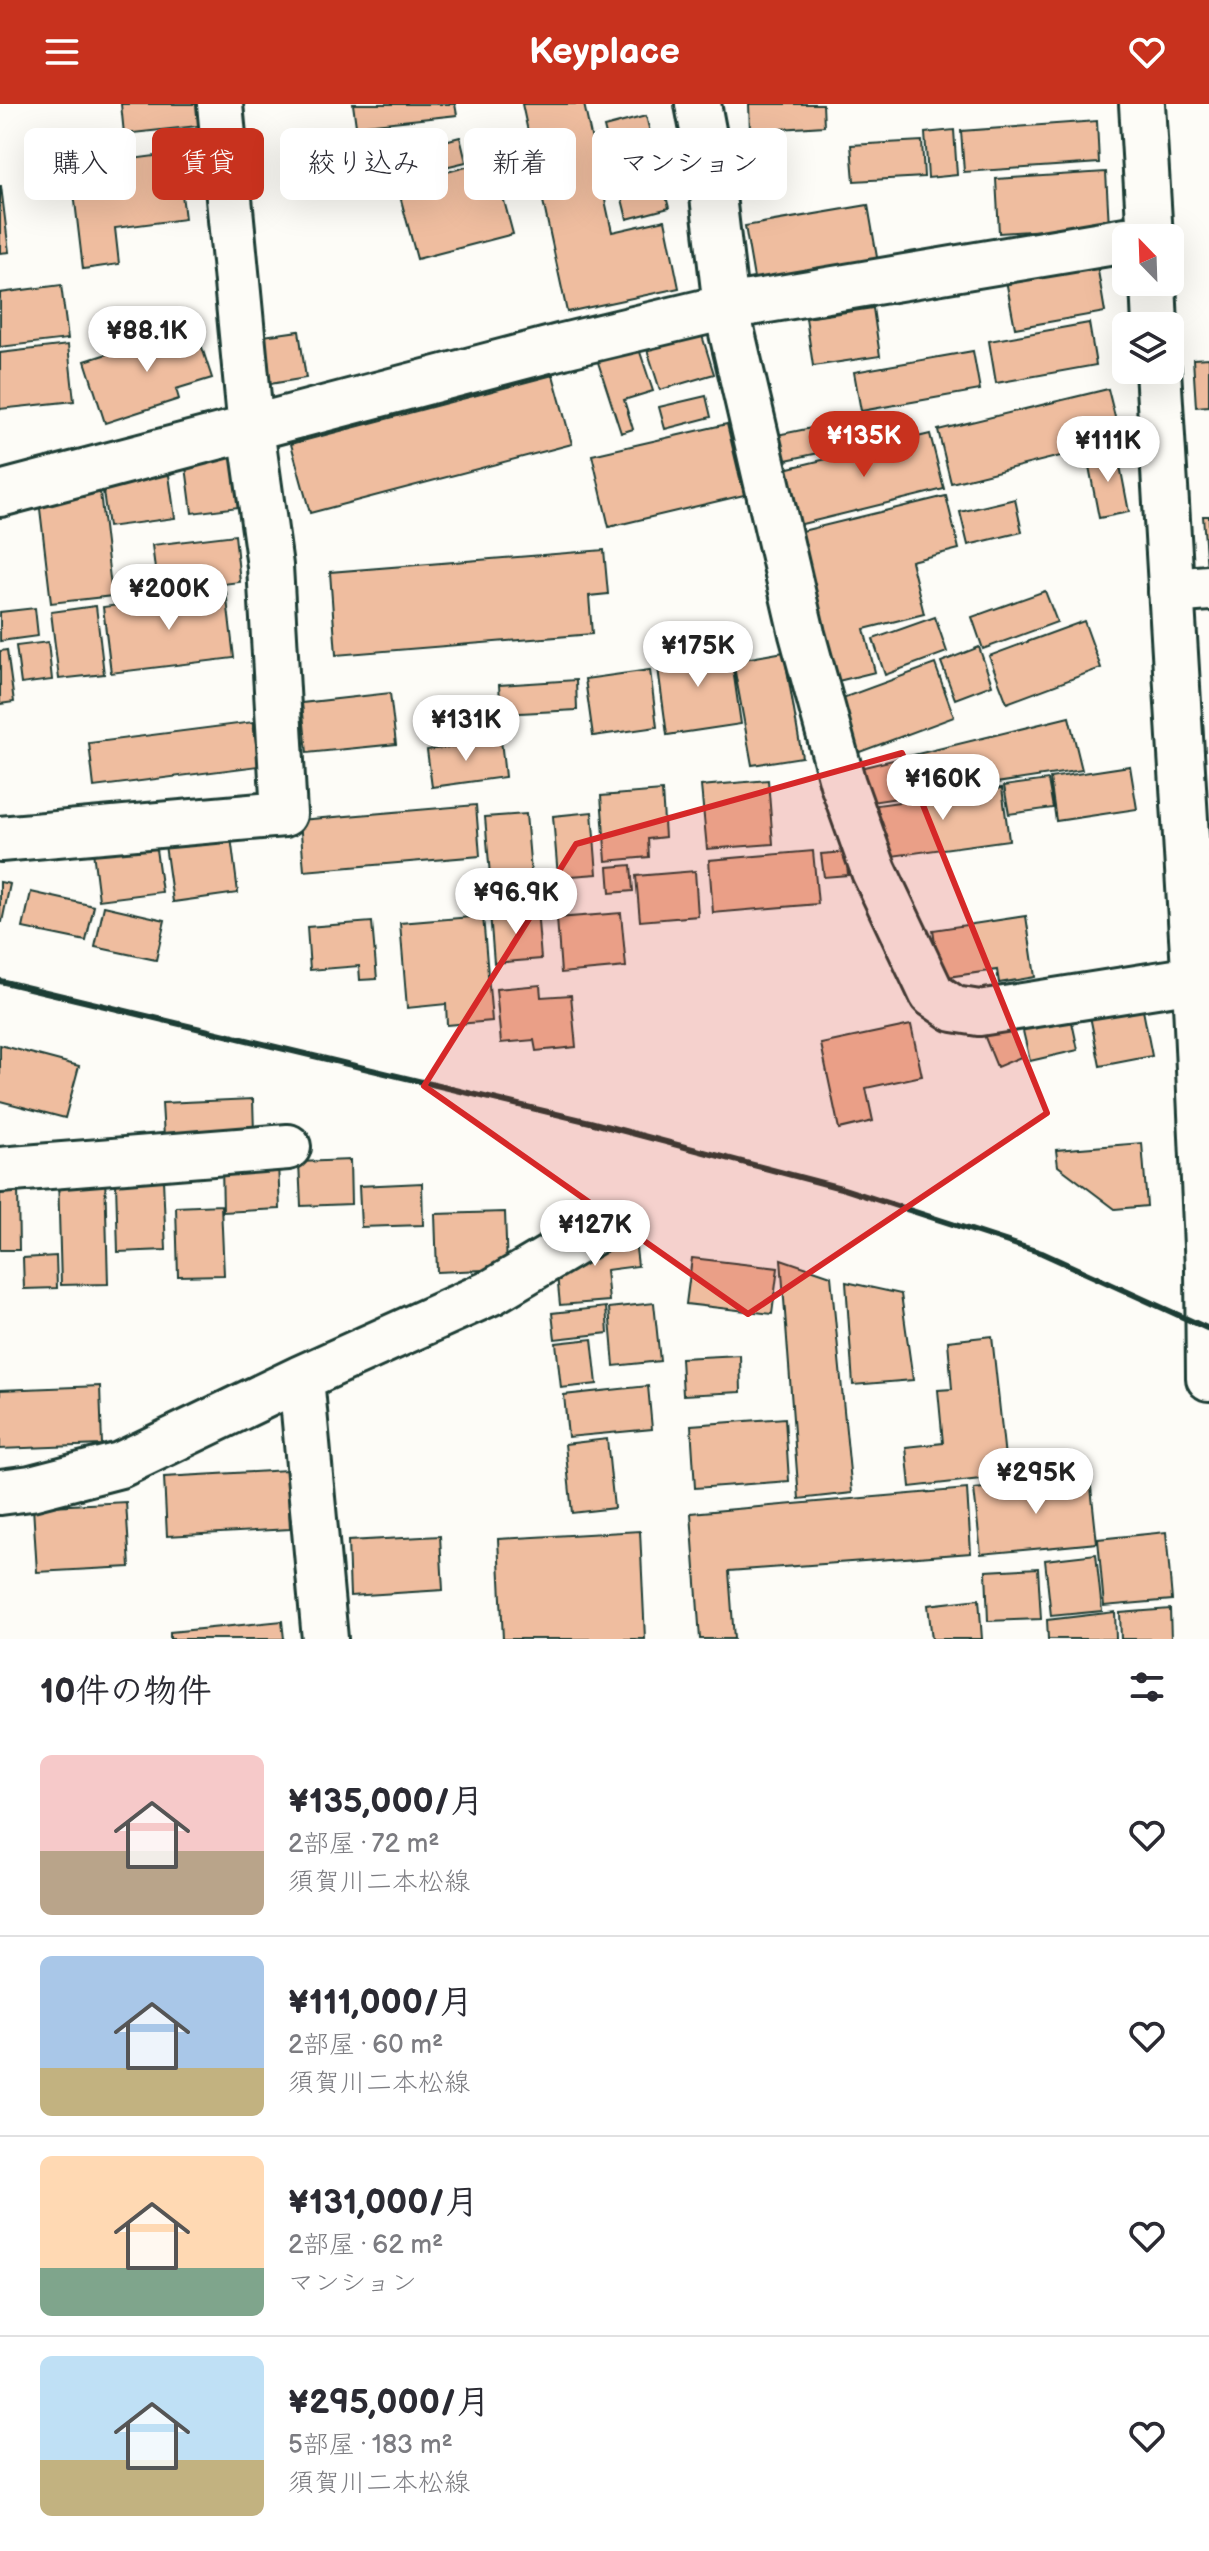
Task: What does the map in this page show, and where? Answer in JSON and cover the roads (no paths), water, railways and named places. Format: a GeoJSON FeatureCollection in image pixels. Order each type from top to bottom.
{"type":"FeatureCollection","features":[{"type":"Feature","properties":{"kind":"street"},"geometry":{"type":"LineString","coordinates":[[0,839],[284,814],[270,566],[251,429],[220,104]]}},
{"type":"Feature","properties":{"kind":"street"},"geometry":{"type":"LineString","coordinates":[[698,104],[709,162],[726,307],[802,634],[843,784],[874,871],[932,994],[954,1009],[979,1013],[1199,995]]}},
{"type":"Feature","properties":{"kind":"street"},"geometry":{"type":"LineString","coordinates":[[1141,224],[1142,104]]}},
{"type":"Feature","properties":{"kind":"street"},"geometry":{"type":"LineString","coordinates":[[0,494],[563,346],[726,307],[1112,243]]}},
{"type":"Feature","properties":{"kind":"street"},"geometry":{"type":"LineString","coordinates":[[1160,384],[1190,590],[1209,1269],[1209,1378]]}},
{"type":"Feature","properties":{"kind":"street"},"geometry":{"type":"LineString","coordinates":[[0,1170],[288,1147]]}},
{"type":"Feature","properties":{"kind":"street"},"geometry":{"type":"LineString","coordinates":[[0,1492],[31,1488],[120,1465],[301,1378],[492,1292],[612,1221]]}},
{"type":"Feature","properties":{"kind":"street"},"geometry":{"type":"LineString","coordinates":[[301,1378],[325,1639]]}},
{"type":"Feature","properties":{"kind":"railway"},"geometry":{"type":"LineString","coordinates":[[0,981],[590,1122],[841,1188],[1042,1253],[1209,1329]]}}]}
